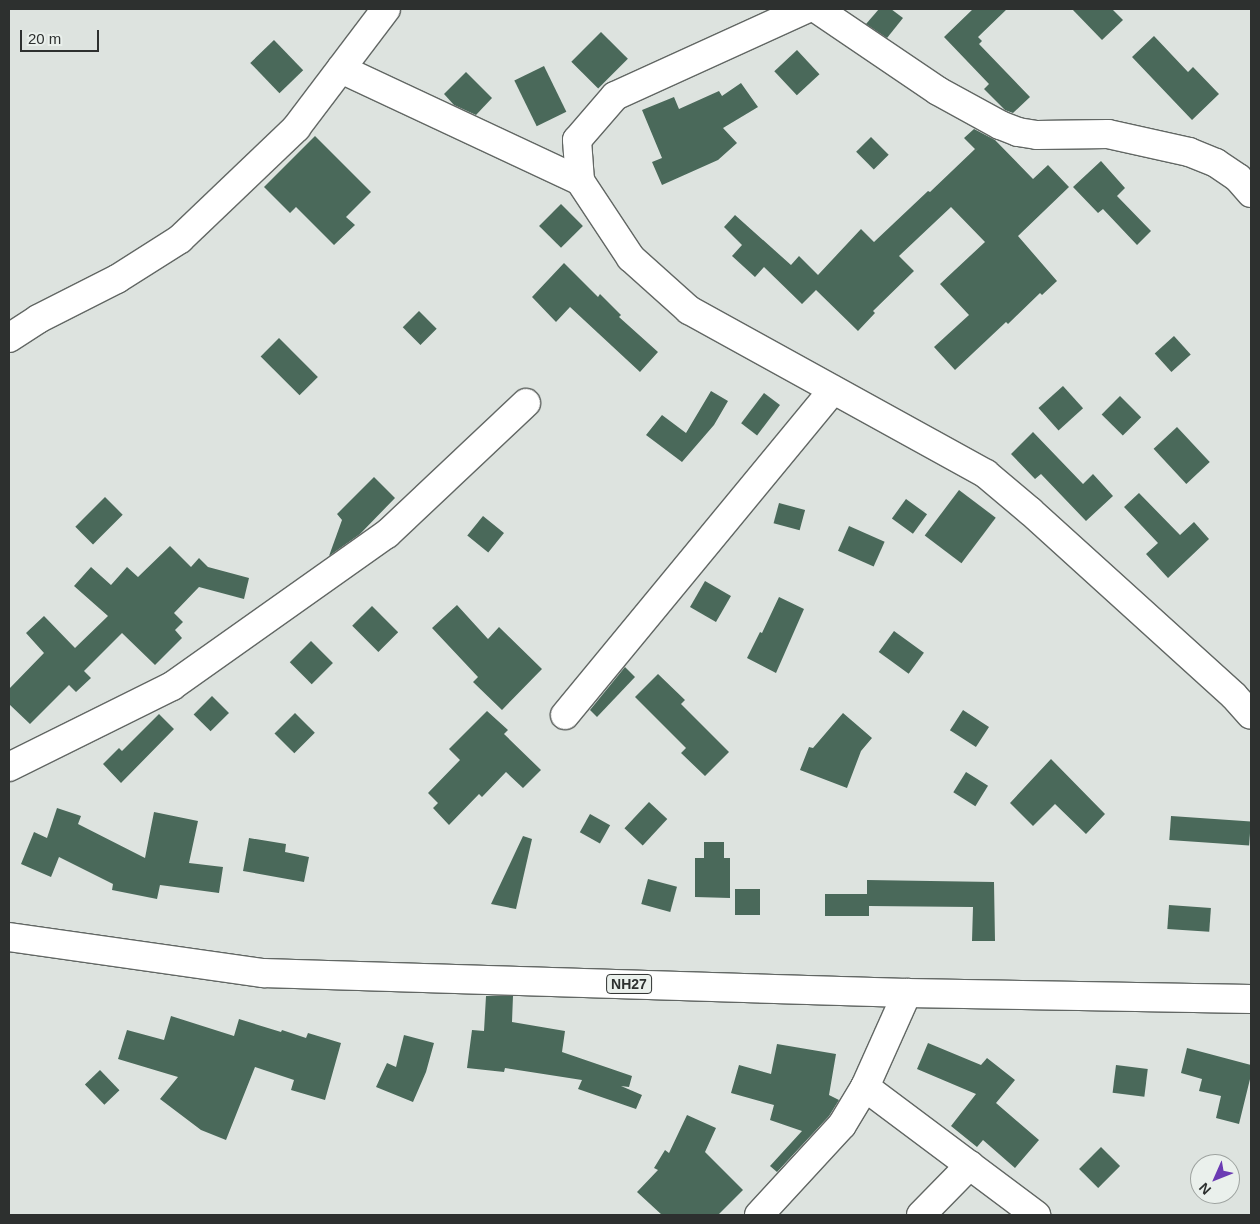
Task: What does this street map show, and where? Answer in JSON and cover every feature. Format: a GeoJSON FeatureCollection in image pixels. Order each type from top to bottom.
{"type":"FeatureCollection","features":[{"type":"Feature","properties":{"kind":"main road"},"geometry":{"type":"LineString","coordinates":[[9,338],[38,319],[117,279],[180,239],[296,128],[386,9]]}},
{"type":"Feature","properties":{"kind":"main road"},"geometry":{"type":"LineString","coordinates":[[806,9],[615,96],[577,140],[580,181],[632,258],[689,310],[986,474],[1234,696],[1251,715]]}},
{"type":"Feature","properties":{"kind":"main road"},"geometry":{"type":"LineString","coordinates":[[817,9],[938,91],[1000,125],[1018,132],[1037,135],[1108,134],[1189,152],[1216,163],[1238,178],[1251,193]]}},
{"type":"Feature","properties":{"kind":"main road"},"geometry":{"type":"LineString","coordinates":[[340,69],[580,181]]}},
{"type":"Feature","properties":{"kind":"main road"},"geometry":{"type":"LineString","coordinates":[[565,716],[833,390]]}},
{"type":"Feature","properties":{"kind":"main road"},"geometry":{"type":"LineString","coordinates":[[9,767],[172,686],[340,568],[387,534],[526,403]]}},
{"type":"Feature","properties":{"kind":"main road","name":"NH27"},"geometry":{"type":"LineString","coordinates":[[9,936],[263,973],[907,992],[1251,999]]}},
{"type":"Feature","properties":{"kind":"main road"},"geometry":{"type":"LineString","coordinates":[[759,1215],[842,1125],[865,1087],[907,992]]}},
{"type":"Feature","properties":{"kind":"main road"},"geometry":{"type":"LineString","coordinates":[[865,1087],[1036,1215]]}},
{"type":"Feature","properties":{"kind":"main road"},"geometry":{"type":"LineString","coordinates":[[921,1215],[970,1165]]}},
{"type":"Feature","properties":{"kind":"building"},"geometry":{"type":"Polygon","coordinates":[[[879,9],[891,9],[903,18],[887,38],[866,24],[879,9]]]}},
{"type":"Feature","properties":{"kind":"building"},"geometry":{"type":"Polygon","coordinates":[[[973,9],[1007,9],[978,37],[982,41],[979,44],[1030,97],[1013,113],[1005,110],[984,89],[989,84],[944,37],[973,9]]]}},
{"type":"Feature","properties":{"kind":"building"},"geometry":{"type":"Polygon","coordinates":[[[1072,9],[1112,9],[1123,20],[1102,40],[1072,9]]]}},
{"type":"Feature","properties":{"kind":"building"},"geometry":{"type":"Polygon","coordinates":[[[601,32],[628,59],[598,89],[571,62],[601,32]]]}},
{"type":"Feature","properties":{"kind":"building"},"geometry":{"type":"Polygon","coordinates":[[[1154,36],[1188,72],[1193,67],[1219,94],[1192,120],[1132,57],[1154,36]]]}},
{"type":"Feature","properties":{"kind":"building"},"geometry":{"type":"Polygon","coordinates":[[[274,40],[303,70],[279,93],[250,63],[274,40]]]}},
{"type":"Feature","properties":{"kind":"building"},"geometry":{"type":"Polygon","coordinates":[[[797,50],[820,74],[797,95],[774,71],[797,50]]]}},
{"type":"Feature","properties":{"kind":"building"},"geometry":{"type":"Polygon","coordinates":[[[544,66],[566,112],[537,126],[514,80],[544,66]]]}},
{"type":"Feature","properties":{"kind":"building"},"geometry":{"type":"Polygon","coordinates":[[[466,72],[492,98],[476,115],[454,105],[444,94],[466,72]]]}},
{"type":"Feature","properties":{"kind":"building"},"geometry":{"type":"Polygon","coordinates":[[[741,83],[758,107],[723,128],[737,143],[718,160],[662,185],[652,162],[662,158],[642,110],[674,97],[679,109],[719,91],[722,96],[741,83]]]}},
{"type":"Feature","properties":{"kind":"building"},"geometry":{"type":"Polygon","coordinates":[[[974,129],[995,140],[1033,179],[1048,165],[1069,187],[1018,236],[1057,281],[1042,295],[1040,293],[1008,324],[1006,322],[955,370],[934,347],[969,315],[940,284],[985,242],[951,207],[899,256],[914,271],[873,311],[875,313],[858,331],[816,290],[802,304],[764,267],[755,277],[732,256],[742,245],[724,227],[735,215],[791,265],[799,256],[818,275],[861,229],[874,242],[928,191],[930,192],[975,149],[964,138],[974,129]]]}},
{"type":"Feature","properties":{"kind":"building"},"geometry":{"type":"Polygon","coordinates":[[[315,136],[371,192],[346,217],[355,225],[334,245],[296,207],[290,213],[264,187],[315,136]]]}},
{"type":"Feature","properties":{"kind":"building"},"geometry":{"type":"Polygon","coordinates":[[[871,137],[889,155],[874,170],[856,152],[871,137]]]}},
{"type":"Feature","properties":{"kind":"building"},"geometry":{"type":"Polygon","coordinates":[[[1101,161],[1125,188],[1117,196],[1151,231],[1137,245],[1103,209],[1098,213],[1073,187],[1101,161]]]}},
{"type":"Feature","properties":{"kind":"building"},"geometry":{"type":"Polygon","coordinates":[[[561,204],[583,226],[561,248],[539,226],[561,204]]]}},
{"type":"Feature","properties":{"kind":"building"},"geometry":{"type":"Polygon","coordinates":[[[564,263],[598,297],[600,294],[621,315],[619,317],[658,352],[640,372],[570,307],[556,322],[532,297],[564,263]]]}},
{"type":"Feature","properties":{"kind":"building"},"geometry":{"type":"Polygon","coordinates":[[[419,311],[437,329],[420,345],[403,327],[419,311]]]}},
{"type":"Feature","properties":{"kind":"building"},"geometry":{"type":"Polygon","coordinates":[[[1174,336],[1191,355],[1171,372],[1155,353],[1174,336]]]}},
{"type":"Feature","properties":{"kind":"building"},"geometry":{"type":"Polygon","coordinates":[[[279,338],[318,377],[300,395],[261,356],[279,338]]]}},
{"type":"Feature","properties":{"kind":"building"},"geometry":{"type":"Polygon","coordinates":[[[1063,386],[1083,408],[1059,430],[1038,408],[1063,386]]]}},
{"type":"Feature","properties":{"kind":"building"},"geometry":{"type":"Polygon","coordinates":[[[711,391],[728,401],[714,425],[682,462],[646,435],[662,415],[686,433],[711,391]]]}},
{"type":"Feature","properties":{"kind":"building"},"geometry":{"type":"Polygon","coordinates":[[[764,393],[780,405],[757,435],[741,423],[764,393]]]}},
{"type":"Feature","properties":{"kind":"building"},"geometry":{"type":"Polygon","coordinates":[[[1120,396],[1141,417],[1123,436],[1102,414],[1120,396]]]}},
{"type":"Feature","properties":{"kind":"building"},"geometry":{"type":"Polygon","coordinates":[[[1177,427],[1210,462],[1186,484],[1154,449],[1177,427]]]}},
{"type":"Feature","properties":{"kind":"building"},"geometry":{"type":"Polygon","coordinates":[[[1033,432],[1083,484],[1093,474],[1113,496],[1086,521],[1041,474],[1035,479],[1011,454],[1033,432]]]}},
{"type":"Feature","properties":{"kind":"building"},"geometry":{"type":"Polygon","coordinates":[[[374,477],[395,498],[360,534],[329,556],[342,520],[337,514],[374,477]]]}},
{"type":"Feature","properties":{"kind":"building"},"geometry":{"type":"Polygon","coordinates":[[[959,490],[996,518],[961,563],[925,536],[959,490]]]}},
{"type":"Feature","properties":{"kind":"building"},"geometry":{"type":"Polygon","coordinates":[[[1139,493],[1180,535],[1194,522],[1209,539],[1168,578],[1146,554],[1158,543],[1124,507],[1139,493]]]}},
{"type":"Feature","properties":{"kind":"building"},"geometry":{"type":"Polygon","coordinates":[[[105,497],[123,515],[93,544],[75,527],[105,497]]]}},
{"type":"Feature","properties":{"kind":"building"},"geometry":{"type":"Polygon","coordinates":[[[906,499],[927,514],[913,534],[892,518],[906,499]]]}},
{"type":"Feature","properties":{"kind":"building"},"geometry":{"type":"Polygon","coordinates":[[[779,503],[805,510],[800,530],[774,523],[779,503]]]}},
{"type":"Feature","properties":{"kind":"building"},"geometry":{"type":"Polygon","coordinates":[[[483,516],[504,533],[488,552],[467,535],[483,516]]]}},
{"type":"Feature","properties":{"kind":"building"},"geometry":{"type":"Polygon","coordinates":[[[849,526],[885,542],[874,567],[838,551],[849,526]]]}},
{"type":"Feature","properties":{"kind":"building"},"geometry":{"type":"Polygon","coordinates":[[[170,546],[191,567],[199,558],[208,567],[249,578],[244,599],[199,587],[174,613],[183,622],[175,630],[182,638],[155,665],[122,633],[84,671],[91,678],[76,692],[69,685],[30,724],[9,704],[9,689],[44,653],[26,633],[44,616],[75,648],[108,616],[74,586],[91,567],[111,585],[127,567],[138,577],[170,546]]]}},
{"type":"Feature","properties":{"kind":"building"},"geometry":{"type":"Polygon","coordinates":[[[705,581],[731,596],[716,622],[690,607],[705,581]]]}},
{"type":"Feature","properties":{"kind":"building"},"geometry":{"type":"Polygon","coordinates":[[[779,597],[804,609],[776,673],[747,658],[760,632],[762,633],[779,597]]]}},
{"type":"Feature","properties":{"kind":"building"},"geometry":{"type":"Polygon","coordinates":[[[457,605],[488,639],[499,627],[542,669],[502,710],[473,682],[478,677],[432,628],[457,605]]]}},
{"type":"Feature","properties":{"kind":"building"},"geometry":{"type":"Polygon","coordinates":[[[372,606],[398,632],[378,652],[352,626],[372,606]]]}},
{"type":"Feature","properties":{"kind":"building"},"geometry":{"type":"Polygon","coordinates":[[[894,631],[924,653],[909,674],[879,652],[894,631]]]}},
{"type":"Feature","properties":{"kind":"building"},"geometry":{"type":"Polygon","coordinates":[[[311,641],[333,663],[312,684],[290,662],[311,641]]]}},
{"type":"Feature","properties":{"kind":"building"},"geometry":{"type":"Polygon","coordinates":[[[625,667],[635,677],[597,717],[590,710],[625,667]]]}},
{"type":"Feature","properties":{"kind":"building"},"geometry":{"type":"Polygon","coordinates":[[[658,674],[685,700],[681,704],[729,752],[705,776],[681,753],[686,748],[635,697],[658,674]]]}},
{"type":"Feature","properties":{"kind":"building"},"geometry":{"type":"Polygon","coordinates":[[[212,696],[229,713],[211,731],[194,714],[212,696]]]}},
{"type":"Feature","properties":{"kind":"building"},"geometry":{"type":"Polygon","coordinates":[[[963,710],[989,727],[976,747],[950,730],[963,710]]]}},
{"type":"Feature","properties":{"kind":"building"},"geometry":{"type":"Polygon","coordinates":[[[487,711],[508,730],[504,734],[541,770],[523,788],[506,772],[482,797],[479,794],[449,825],[433,808],[438,803],[428,793],[460,760],[449,749],[487,711]]]}},
{"type":"Feature","properties":{"kind":"building"},"geometry":{"type":"Polygon","coordinates":[[[295,713],[315,733],[294,753],[274,734],[295,713]]]}},
{"type":"Feature","properties":{"kind":"building"},"geometry":{"type":"Polygon","coordinates":[[[843,713],[872,738],[861,751],[847,788],[800,770],[809,747],[813,748],[843,713]]]}},
{"type":"Feature","properties":{"kind":"building"},"geometry":{"type":"Polygon","coordinates":[[[159,714],[174,729],[121,783],[103,764],[119,748],[122,751],[159,714]]]}},
{"type":"Feature","properties":{"kind":"building"},"geometry":{"type":"Polygon","coordinates":[[[1051,759],[1105,814],[1086,834],[1055,804],[1033,826],[1010,803],[1051,759]]]}},
{"type":"Feature","properties":{"kind":"building"},"geometry":{"type":"Polygon","coordinates":[[[966,772],[988,786],[975,806],[953,792],[966,772]]]}},
{"type":"Feature","properties":{"kind":"building"},"geometry":{"type":"Polygon","coordinates":[[[649,802],[667,819],[643,845],[624,828],[649,802]]]}},
{"type":"Feature","properties":{"kind":"building"},"geometry":{"type":"Polygon","coordinates":[[[57,808],[81,816],[78,824],[145,858],[154,812],[198,821],[189,863],[223,867],[219,893],[160,885],[157,899],[112,890],[113,884],[59,857],[51,877],[21,864],[34,832],[47,838],[57,808]]]}},
{"type":"Feature","properties":{"kind":"building"},"geometry":{"type":"Polygon","coordinates":[[[590,814],[610,825],[600,844],[580,832],[590,814]]]}},
{"type":"Feature","properties":{"kind":"building"},"geometry":{"type":"Polygon","coordinates":[[[1171,816],[1251,822],[1249,846],[1169,840],[1171,816]]]}},
{"type":"Feature","properties":{"kind":"building"},"geometry":{"type":"Polygon","coordinates":[[[523,836],[532,839],[516,909],[491,904],[523,836]]]}},
{"type":"Feature","properties":{"kind":"building"},"geometry":{"type":"Polygon","coordinates":[[[249,838],[286,844],[285,852],[309,857],[304,882],[243,871],[249,838]]]}},
{"type":"Feature","properties":{"kind":"building"},"geometry":{"type":"Polygon","coordinates":[[[704,842],[724,842],[724,858],[730,858],[730,898],[695,897],[695,858],[704,858],[704,842]]]}},
{"type":"Feature","properties":{"kind":"building"},"geometry":{"type":"Polygon","coordinates":[[[648,879],[677,887],[670,912],[641,904],[648,879]]]}},
{"type":"Feature","properties":{"kind":"building"},"geometry":{"type":"Polygon","coordinates":[[[867,880],[994,882],[995,941],[972,941],[973,907],[869,906],[869,916],[825,916],[825,894],[867,894],[867,880]]]}},
{"type":"Feature","properties":{"kind":"building"},"geometry":{"type":"Polygon","coordinates":[[[735,889],[760,889],[760,915],[735,915],[735,889]]]}},
{"type":"Feature","properties":{"kind":"building"},"geometry":{"type":"Polygon","coordinates":[[[1169,905],[1211,908],[1209,932],[1167,929],[1169,905]]]}},
{"type":"Feature","properties":{"kind":"building"},"geometry":{"type":"Polygon","coordinates":[[[486,996],[513,996],[512,1022],[565,1031],[562,1052],[632,1076],[629,1087],[621,1086],[642,1095],[636,1109],[578,1089],[582,1080],[505,1068],[504,1072],[467,1068],[472,1030],[484,1031],[486,996]]]}},
{"type":"Feature","properties":{"kind":"building"},"geometry":{"type":"Polygon","coordinates":[[[171,1016],[234,1036],[239,1019],[306,1038],[308,1033],[341,1043],[325,1100],[291,1090],[294,1080],[255,1067],[226,1140],[201,1130],[160,1099],[178,1077],[118,1059],[127,1030],[164,1040],[171,1016]]]}},
{"type":"Feature","properties":{"kind":"building"},"geometry":{"type":"Polygon","coordinates":[[[404,1035],[434,1043],[426,1072],[413,1102],[376,1087],[387,1063],[396,1067],[404,1035]]]}},
{"type":"Feature","properties":{"kind":"building"},"geometry":{"type":"Polygon","coordinates":[[[928,1043],[981,1065],[987,1058],[1015,1080],[996,1103],[1039,1140],[1015,1168],[983,1140],[977,1147],[951,1126],[976,1094],[917,1069],[928,1043]]]}},
{"type":"Feature","properties":{"kind":"building"},"geometry":{"type":"Polygon","coordinates":[[[777,1044],[836,1054],[829,1095],[839,1100],[829,1116],[777,1172],[770,1166],[802,1131],[770,1120],[774,1105],[731,1093],[739,1065],[771,1074],[777,1044]]]}},
{"type":"Feature","properties":{"kind":"building"},"geometry":{"type":"Polygon","coordinates":[[[1187,1048],[1251,1065],[1251,1075],[1239,1124],[1216,1118],[1221,1096],[1199,1091],[1202,1079],[1181,1073],[1187,1048]]]}},
{"type":"Feature","properties":{"kind":"building"},"geometry":{"type":"Polygon","coordinates":[[[1116,1065],[1148,1069],[1144,1097],[1113,1093],[1116,1065]]]}},
{"type":"Feature","properties":{"kind":"building"},"geometry":{"type":"Polygon","coordinates":[[[100,1070],[119,1090],[104,1105],[85,1085],[100,1070]]]}},
{"type":"Feature","properties":{"kind":"building"},"geometry":{"type":"Polygon","coordinates":[[[687,1115],[716,1128],[705,1152],[743,1190],[718,1215],[662,1215],[637,1192],[658,1170],[654,1168],[665,1150],[669,1153],[687,1115]]]}},
{"type":"Feature","properties":{"kind":"building"},"geometry":{"type":"Polygon","coordinates":[[[1101,1147],[1120,1166],[1098,1188],[1079,1169],[1101,1147]]]}}]}
